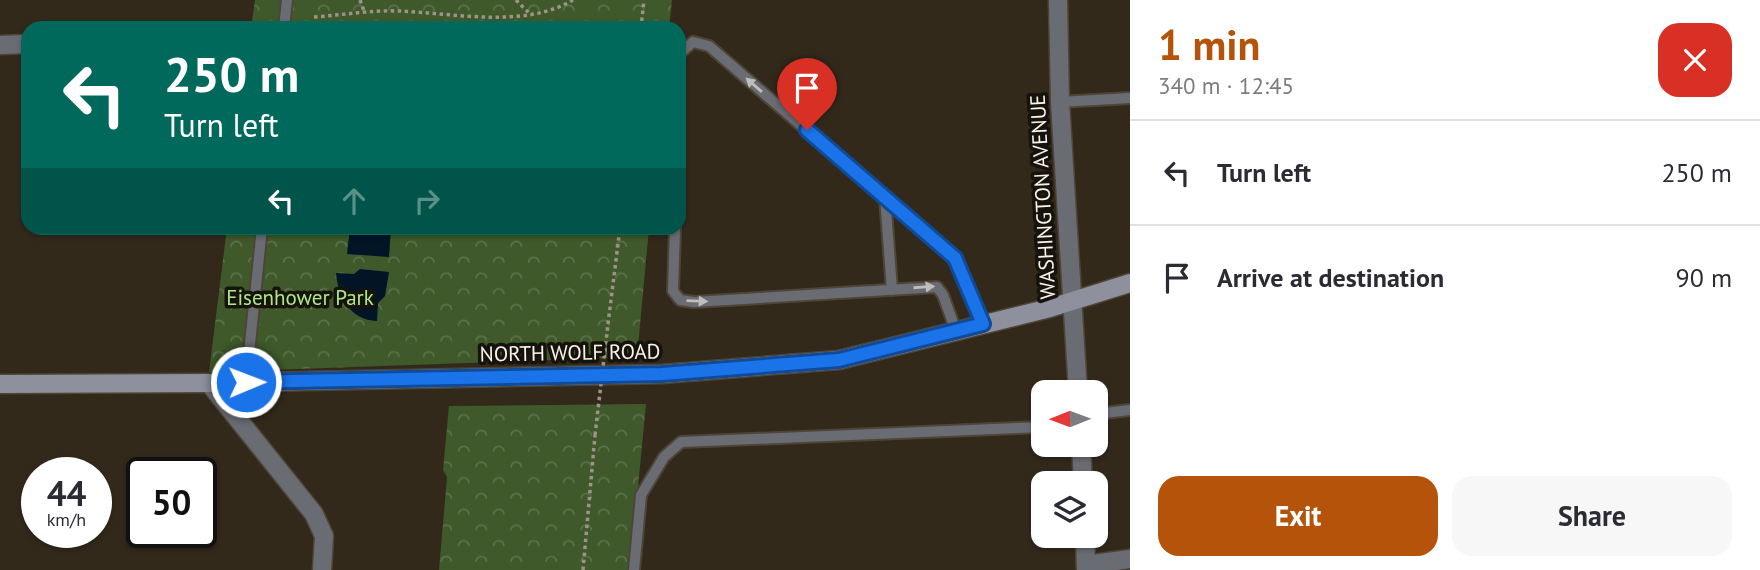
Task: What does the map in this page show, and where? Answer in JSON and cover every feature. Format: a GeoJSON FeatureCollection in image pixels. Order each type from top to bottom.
{"type":"FeatureCollection","features":[{"type":"Feature","properties":{"kind":"main road","name":"NORTH WOLF ROAD"},"geometry":{"type":"LineString","coordinates":[[0,384],[209,383],[662,374],[839,360],[1071,301],[1130,283]]}},
{"type":"Feature","properties":{"kind":"street","name":"WASHINGTON AVENUE"},"geometry":{"type":"LineString","coordinates":[[1058,0],[1060,102],[1077,380]]}},
{"type":"Feature","properties":{"kind":"street"},"geometry":{"type":"LineString","coordinates":[[0,45],[21,44]]}},
{"type":"Feature","properties":{"kind":"street"},"geometry":{"type":"LineString","coordinates":[[209,383],[314,514],[324,536],[322,570]]}},
{"type":"Feature","properties":{"kind":"street"},"geometry":{"type":"LineString","coordinates":[[1085,548],[1086,568],[1130,559]]}},
{"type":"Feature","properties":{"kind":"lane"},"geometry":{"type":"LineString","coordinates":[[285,21],[287,0]]}},
{"type":"Feature","properties":{"kind":"lane"},"geometry":{"type":"LineString","coordinates":[[686,48],[693,42],[709,46],[955,258],[983,324]]}},
{"type":"Feature","properties":{"kind":"lane"},"geometry":{"type":"LineString","coordinates":[[1060,102],[1130,98]]}},
{"type":"Feature","properties":{"kind":"lane"},"geometry":{"type":"LineString","coordinates":[[885,197],[892,290]]}},
{"type":"Feature","properties":{"kind":"lane"},"geometry":{"type":"LineString","coordinates":[[246,382],[261,235]]}},
{"type":"Feature","properties":{"kind":"lane"},"geometry":{"type":"LineString","coordinates":[[675,235],[673,291],[680,300],[694,302],[937,287],[943,295],[956,331]]}},
{"type":"Feature","properties":{"kind":"lane"},"geometry":{"type":"LineString","coordinates":[[1108,413],[1130,410]]}},
{"type":"Feature","properties":{"kind":"lane"},"geometry":{"type":"LineString","coordinates":[[634,570],[641,495],[664,457],[681,442],[1031,427]]}},
{"type":"Feature","properties":{"kind":"path"},"geometry":{"type":"LineString","coordinates":[[360,0],[364,11]]}},
{"type":"Feature","properties":{"kind":"path"},"geometry":{"type":"LineString","coordinates":[[516,0],[531,15]]}},
{"type":"Feature","properties":{"kind":"path"},"geometry":{"type":"LineString","coordinates":[[314,17],[364,11],[518,17],[563,6],[573,0]]}},
{"type":"Feature","properties":{"kind":"path"},"geometry":{"type":"LineString","coordinates":[[642,21],[644,0]]}},
{"type":"Feature","properties":{"kind":"path"},"geometry":{"type":"LineString","coordinates":[[583,570],[595,435],[619,235]]}},
{"type":"Feature","properties":{"kind":"green space"},"geometry":{"type":"Polygon","coordinates":[[[255,0],[672,0],[670,21],[252,21],[255,0]]]}},
{"type":"Feature","properties":{"kind":"green space","name":"Eisenhower Park"},"geometry":{"type":"Polygon","coordinates":[[[226,235],[648,235],[637,357],[209,372],[226,235]]]}},
{"type":"Feature","properties":{"kind":"green space"},"geometry":{"type":"Polygon","coordinates":[[[646,404],[630,570],[439,570],[447,477],[443,470],[449,406],[646,404]]]}},
{"type":"Feature","properties":{"kind":"water"},"geometry":{"type":"Polygon","coordinates":[[[349,235],[391,235],[389,257],[347,254],[349,235]]]}},
{"type":"Feature","properties":{"kind":"water"},"geometry":{"type":"Polygon","coordinates":[[[360,269],[389,272],[385,296],[378,303],[377,321],[368,320],[353,312],[339,290],[336,273],[354,274],[360,269]]]}},
{"type":"Feature","properties":{"kind":"route"},"geometry":{"type":"LineString","coordinates":[[246,382],[662,374],[839,360],[983,324],[955,258],[807,130]]}}]}
